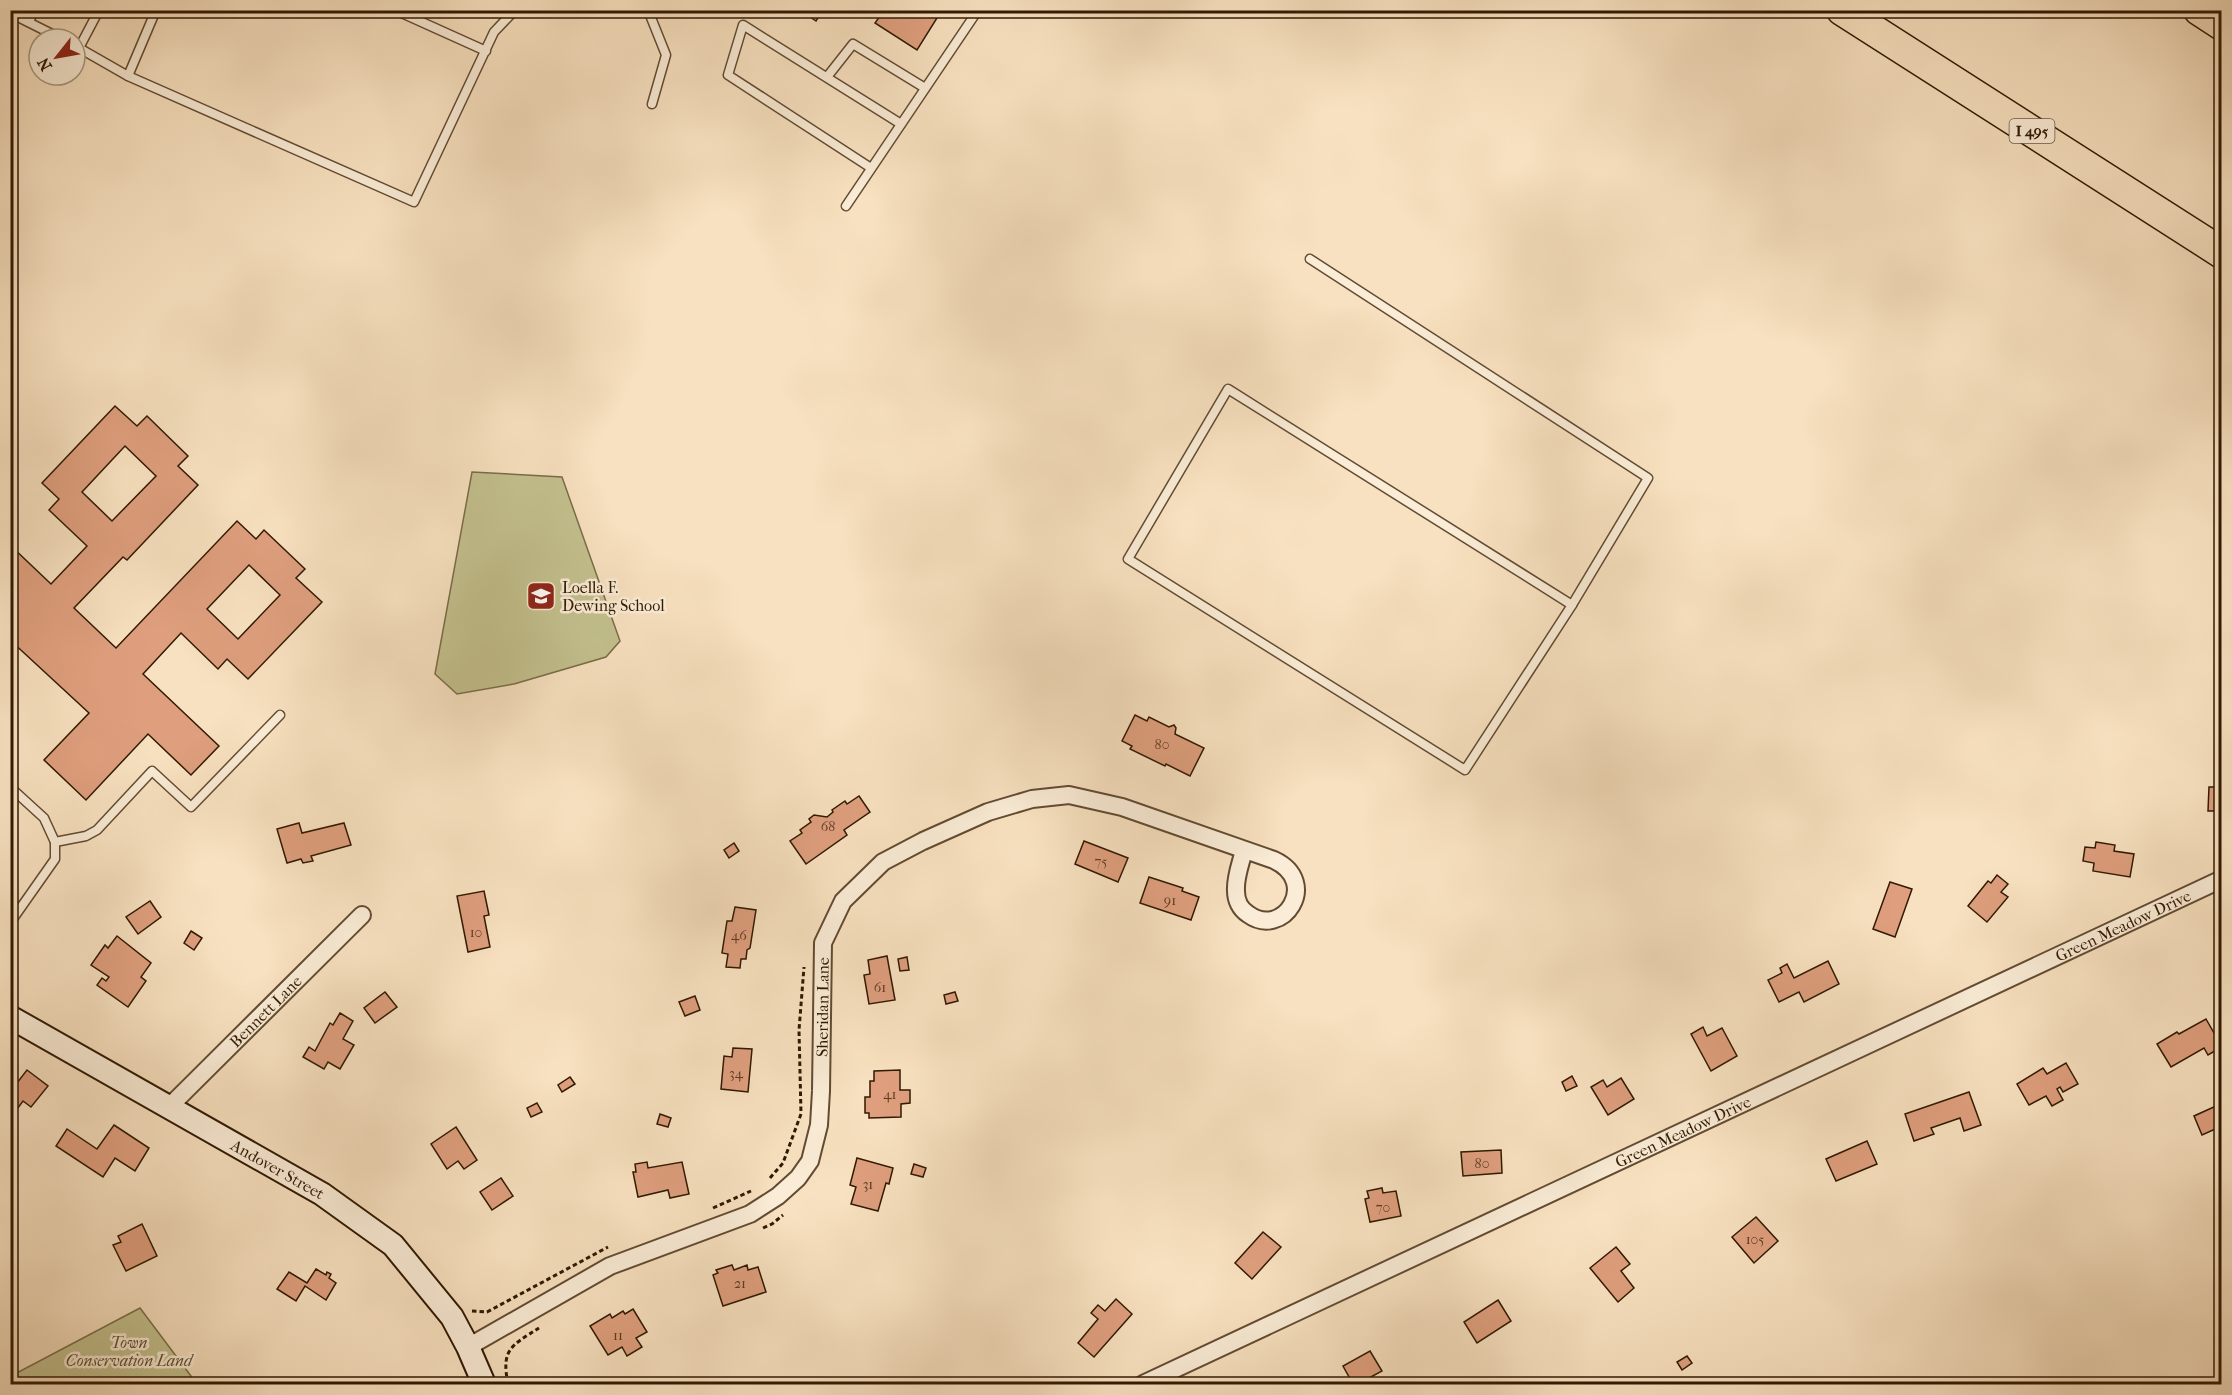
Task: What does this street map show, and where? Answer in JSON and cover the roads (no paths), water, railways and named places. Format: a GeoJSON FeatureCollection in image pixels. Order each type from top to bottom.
{"type":"FeatureCollection","features":[{"type":"Feature","properties":{"kind":"highway","name":"I 495"},"geometry":{"type":"LineString","coordinates":[[1842,10],[2222,254]]}},
{"type":"Feature","properties":{"kind":"highway"},"geometry":{"type":"LineString","coordinates":[[2199,10],[2222,25]]}},
{"type":"Feature","properties":{"kind":"main road","name":"Andover Street"},"geometry":{"type":"LineString","coordinates":[[10,1017],[322,1194],[393,1245],[452,1317],[484,1384]]}},
{"type":"Feature","properties":{"kind":"street","name":"Sheridan Lane"},"geometry":{"type":"LineString","coordinates":[[468,1347],[610,1266],[750,1214],[778,1196],[798,1178],[810,1161],[819,1125],[823,943],[843,901],[883,862],[987,812],[1032,799],[1069,795],[1122,807],[1244,850],[1283,864],[1295,880],[1296,890],[1290,909],[1282,916],[1273,920],[1252,918],[1238,903],[1236,884],[1244,850]]}},
{"type":"Feature","properties":{"kind":"street","name":"Green Meadow Drive"},"geometry":{"type":"LineString","coordinates":[[1143,1384],[2222,879]]}},
{"type":"Feature","properties":{"kind":"street","name":"Bennett Lane"},"geometry":{"type":"LineString","coordinates":[[169,1107],[362,915]]}},
{"type":"Feature","properties":{"kind":"lane"},"geometry":{"type":"LineString","coordinates":[[28,22],[34,10]]}},
{"type":"Feature","properties":{"kind":"lane"},"geometry":{"type":"LineString","coordinates":[[87,30],[99,10]]}},
{"type":"Feature","properties":{"kind":"lane"},"geometry":{"type":"LineString","coordinates":[[128,76],[156,10]]}},
{"type":"Feature","properties":{"kind":"lane"},"geometry":{"type":"LineString","coordinates":[[395,10],[486,51]]}},
{"type":"Feature","properties":{"kind":"lane"},"geometry":{"type":"LineString","coordinates":[[87,53],[128,76],[414,202],[494,33],[515,10]]}},
{"type":"Feature","properties":{"kind":"lane"},"geometry":{"type":"LineString","coordinates":[[648,10],[666,55],[652,104]]}},
{"type":"Feature","properties":{"kind":"lane"},"geometry":{"type":"LineString","coordinates":[[846,206],[978,10]]}},
{"type":"Feature","properties":{"kind":"lane"},"geometry":{"type":"LineString","coordinates":[[10,14],[38,27]]}},
{"type":"Feature","properties":{"kind":"lane"},"geometry":{"type":"LineString","coordinates":[[871,168],[728,75],[743,25],[901,124]]}},
{"type":"Feature","properties":{"kind":"lane"},"geometry":{"type":"LineString","coordinates":[[827,77],[853,44],[925,88]]}},
{"type":"Feature","properties":{"kind":"lane"},"geometry":{"type":"LineString","coordinates":[[1310,259],[1648,478],[1572,605],[1465,770],[1128,559],[1228,389],[1572,605]]}},
{"type":"Feature","properties":{"kind":"lane"},"geometry":{"type":"LineString","coordinates":[[55,842],[86,836],[97,830],[152,771],[190,807],[280,715]]}},
{"type":"Feature","properties":{"kind":"lane"},"geometry":{"type":"LineString","coordinates":[[10,787],[44,818],[55,842],[55,859],[10,924]]}},
{"type":"Feature","properties":{"kind":"place","name":"Loella F. Dewing School"},"geometry":{"type":"Point","coordinates":[541,596]}},
{"type":"Feature","properties":{"kind":"park label","name":"Town Conservation Land"},"geometry":{"type":"Point","coordinates":[129,1351]}}]}
